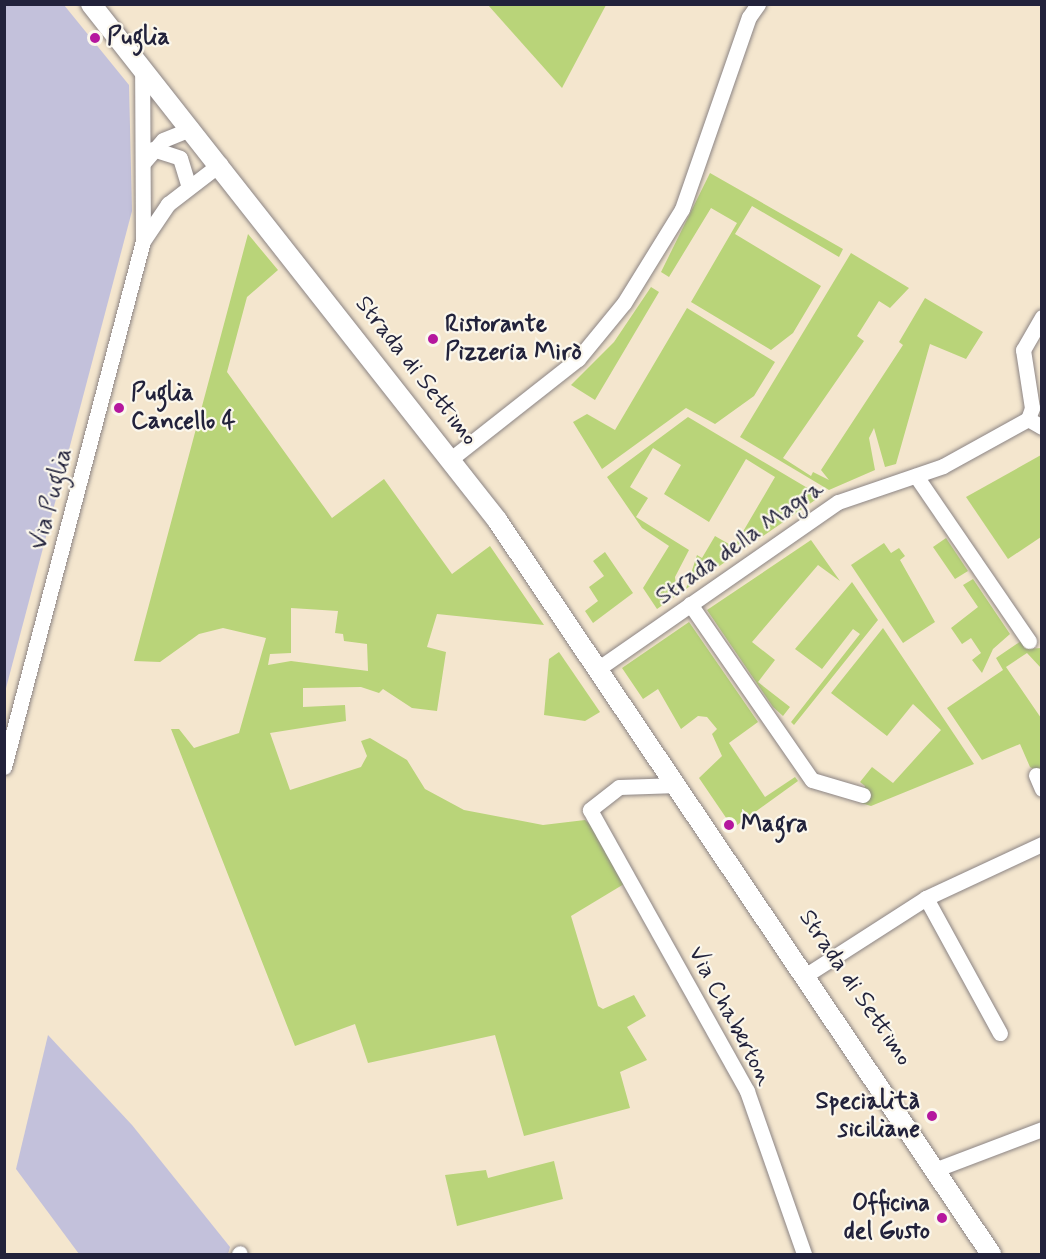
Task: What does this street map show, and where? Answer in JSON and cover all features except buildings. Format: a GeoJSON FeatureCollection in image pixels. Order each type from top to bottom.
{"type":"FeatureCollection","features":[{"type":"Feature","properties":{"kind":"main road","name":"Strada di Settimo"},"geometry":{"type":"LineString","coordinates":[[91,4],[192,128],[452,458],[759,903],[764,919],[808,974],[939,1167],[1005,1254]]}},
{"type":"Feature","properties":{"kind":"main road","name":"Strada di Settimo"},"geometry":{"type":"LineString","coordinates":[[939,1167],[991,1254]]}},
{"type":"Feature","properties":{"kind":"street"},"geometry":{"type":"LineString","coordinates":[[452,458],[578,359],[624,303],[682,209],[749,17],[758,4]]}},
{"type":"Feature","properties":{"kind":"street","name":"Via Puglia"},"geometry":{"type":"LineString","coordinates":[[4,767],[143,241],[142,68]]}},
{"type":"Feature","properties":{"kind":"street"},"geometry":{"type":"LineString","coordinates":[[143,163],[153,149],[192,128]]}},
{"type":"Feature","properties":{"kind":"street"},"geometry":{"type":"LineString","coordinates":[[153,149],[180,158],[189,188]]}},
{"type":"Feature","properties":{"kind":"street","name":"Via Puglia"},"geometry":{"type":"LineString","coordinates":[[143,241],[168,204],[220,164]]}},
{"type":"Feature","properties":{"kind":"street"},"geometry":{"type":"LineString","coordinates":[[1038,425],[1032,408],[1023,350],[1041,317]]}},
{"type":"Feature","properties":{"kind":"street","name":"Strada della Magra"},"geometry":{"type":"LineString","coordinates":[[598,668],[850,495],[916,476],[1038,425]]}},
{"type":"Feature","properties":{"kind":"street"},"geometry":{"type":"LineString","coordinates":[[916,476],[1029,641]]}},
{"type":"Feature","properties":{"kind":"street"},"geometry":{"type":"LineString","coordinates":[[690,604],[812,780],[864,795]]}},
{"type":"Feature","properties":{"kind":"street","name":"Via Chaberton"},"geometry":{"type":"LineString","coordinates":[[678,785],[620,787],[590,810],[747,1091],[804,1254]]}},
{"type":"Feature","properties":{"kind":"street"},"geometry":{"type":"LineString","coordinates":[[808,974],[926,898],[1041,844]]}},
{"type":"Feature","properties":{"kind":"street"},"geometry":{"type":"LineString","coordinates":[[926,898],[1000,1033]]}},
{"type":"Feature","properties":{"kind":"street"},"geometry":{"type":"LineString","coordinates":[[939,1167],[1041,1129]]}},
{"type":"Feature","properties":{"kind":"shaded area"},"geometry":{"type":"Polygon","coordinates":[[[5,4],[64,5],[129,85],[132,211],[5,692],[5,4]]]}},
{"type":"Feature","properties":{"kind":"shaded area"},"geometry":{"type":"Polygon","coordinates":[[[48,1035],[132,1125],[230,1247],[228,1254],[79,1254],[16,1169],[48,1035]]]}},
{"type":"Feature","properties":{"kind":"green space"},"geometry":{"type":"Polygon","coordinates":[[[488,5],[606,5],[562,88],[488,5]]]}},
{"type":"Feature","properties":{"kind":"green space"},"geometry":{"type":"Polygon","coordinates":[[[710,173],[843,249],[839,257],[752,206],[735,234],[821,286],[793,333],[771,350],[691,302],[737,223],[711,208],[669,277],[661,272],[710,173]]]}},
{"type":"Feature","properties":{"kind":"green space"},"geometry":{"type":"Polygon","coordinates":[[[248,234],[278,270],[247,297],[227,372],[332,518],[384,479],[452,574],[490,546],[544,625],[437,614],[427,647],[446,652],[437,711],[412,708],[383,689],[379,693],[361,687],[303,688],[303,707],[345,705],[346,721],[270,733],[290,790],[361,767],[367,756],[361,741],[370,738],[407,760],[425,789],[464,810],[543,825],[585,820],[592,826],[624,884],[571,916],[598,1006],[603,1009],[634,995],[646,1016],[627,1027],[647,1060],[620,1072],[630,1108],[524,1136],[495,1035],[368,1063],[355,1024],[295,1046],[171,729],[179,729],[194,748],[239,733],[266,638],[223,628],[199,634],[160,662],[134,661],[248,234]],[[291,608],[291,653],[270,654],[268,665],[291,661],[368,671],[367,644],[344,641],[343,634],[335,633],[338,611],[291,608]]]}},
{"type":"Feature","properties":{"kind":"green space"},"geometry":{"type":"Polygon","coordinates":[[[851,253],[909,288],[890,308],[879,301],[857,336],[864,341],[783,458],[811,476],[813,472],[829,480],[821,470],[903,345],[899,342],[925,298],[983,332],[966,359],[930,344],[896,464],[885,467],[874,428],[869,438],[875,470],[829,490],[740,437],[851,253]]]}},
{"type":"Feature","properties":{"kind":"green space"},"geometry":{"type":"Polygon","coordinates":[[[651,287],[659,292],[595,400],[571,385],[614,342],[651,287]]]}},
{"type":"Feature","properties":{"kind":"green space"},"geometry":{"type":"Polygon","coordinates":[[[687,308],[775,362],[754,396],[715,424],[686,408],[602,469],[573,422],[587,414],[615,430],[687,308]]]}},
{"type":"Feature","properties":{"kind":"green space"},"geometry":{"type":"Polygon","coordinates":[[[688,417],[821,496],[686,589],[697,555],[702,558],[715,536],[734,547],[775,477],[746,459],[709,522],[664,494],[681,465],[653,448],[630,487],[648,498],[636,517],[689,550],[675,577],[677,595],[657,609],[643,588],[669,546],[642,528],[607,477],[688,417]]]}},
{"type":"Feature","properties":{"kind":"green space"},"geometry":{"type":"Polygon","coordinates":[[[1041,455],[1041,537],[1008,559],[966,497],[1041,455]]]}},
{"type":"Feature","properties":{"kind":"green space"},"geometry":{"type":"Polygon","coordinates":[[[946,538],[968,571],[955,579],[933,547],[946,538]]]}},
{"type":"Feature","properties":{"kind":"green space"},"geometry":{"type":"Polygon","coordinates":[[[811,540],[840,581],[818,565],[752,642],[775,660],[758,682],[790,707],[783,716],[773,707],[707,610],[811,540]]]}},
{"type":"Feature","properties":{"kind":"green space"},"geometry":{"type":"Polygon","coordinates":[[[884,543],[891,553],[899,548],[905,556],[900,560],[935,622],[903,643],[851,565],[884,543]]]}},
{"type":"Feature","properties":{"kind":"green space"},"geometry":{"type":"Polygon","coordinates":[[[605,552],[633,593],[593,623],[585,611],[598,601],[589,587],[604,576],[593,561],[605,552]]]}},
{"type":"Feature","properties":{"kind":"green space"},"geometry":{"type":"Polygon","coordinates":[[[973,579],[1010,634],[993,649],[982,673],[972,660],[981,653],[971,638],[962,644],[951,628],[978,607],[963,585],[973,579]]]}},
{"type":"Feature","properties":{"kind":"green space"},"geometry":{"type":"Polygon","coordinates":[[[852,582],[878,620],[794,725],[791,722],[860,634],[853,629],[822,669],[795,649],[852,582]]]}},
{"type":"Feature","properties":{"kind":"green space"},"geometry":{"type":"Polygon","coordinates":[[[689,622],[758,722],[729,743],[765,797],[795,777],[798,781],[733,828],[699,778],[722,756],[712,734],[717,729],[707,717],[698,716],[681,729],[658,689],[643,699],[622,668],[689,622]]]}},
{"type":"Feature","properties":{"kind":"green space"},"geometry":{"type":"Polygon","coordinates":[[[883,628],[974,764],[871,806],[861,803],[865,786],[860,782],[872,767],[893,783],[941,730],[913,704],[887,736],[831,693],[883,628]]]}},
{"type":"Feature","properties":{"kind":"green space"},"geometry":{"type":"Polygon","coordinates":[[[1021,641],[1027,649],[1041,648],[1041,668],[1027,653],[1006,667],[1041,718],[1041,773],[1030,767],[1020,744],[982,760],[947,708],[1003,670],[996,658],[1021,641]]]}},
{"type":"Feature","properties":{"kind":"green space"},"geometry":{"type":"Polygon","coordinates":[[[559,652],[600,712],[585,721],[544,715],[549,659],[559,652]]]}},
{"type":"Feature","properties":{"kind":"green space"},"geometry":{"type":"Polygon","coordinates":[[[554,1161],[563,1199],[457,1226],[445,1175],[486,1170],[488,1178],[554,1161]]]}},
{"type":"Feature","properties":{"kind":"place","name":"Puglia"},"geometry":{"type":"Point","coordinates":[95,38]}},
{"type":"Feature","properties":{"kind":"place","name":"Ristorante Pizzeria Mirò"},"geometry":{"type":"Point","coordinates":[433,339]}},
{"type":"Feature","properties":{"kind":"place","name":"Puglia Cancello 4"},"geometry":{"type":"Point","coordinates":[119,408]}},
{"type":"Feature","properties":{"kind":"place","name":"Magra"},"geometry":{"type":"Point","coordinates":[729,825]}},
{"type":"Feature","properties":{"kind":"place","name":"Specialità siciliane"},"geometry":{"type":"Point","coordinates":[932,1116]}},
{"type":"Feature","properties":{"kind":"place","name":"Officina del Gusto"},"geometry":{"type":"Point","coordinates":[942,1218]}}]}
